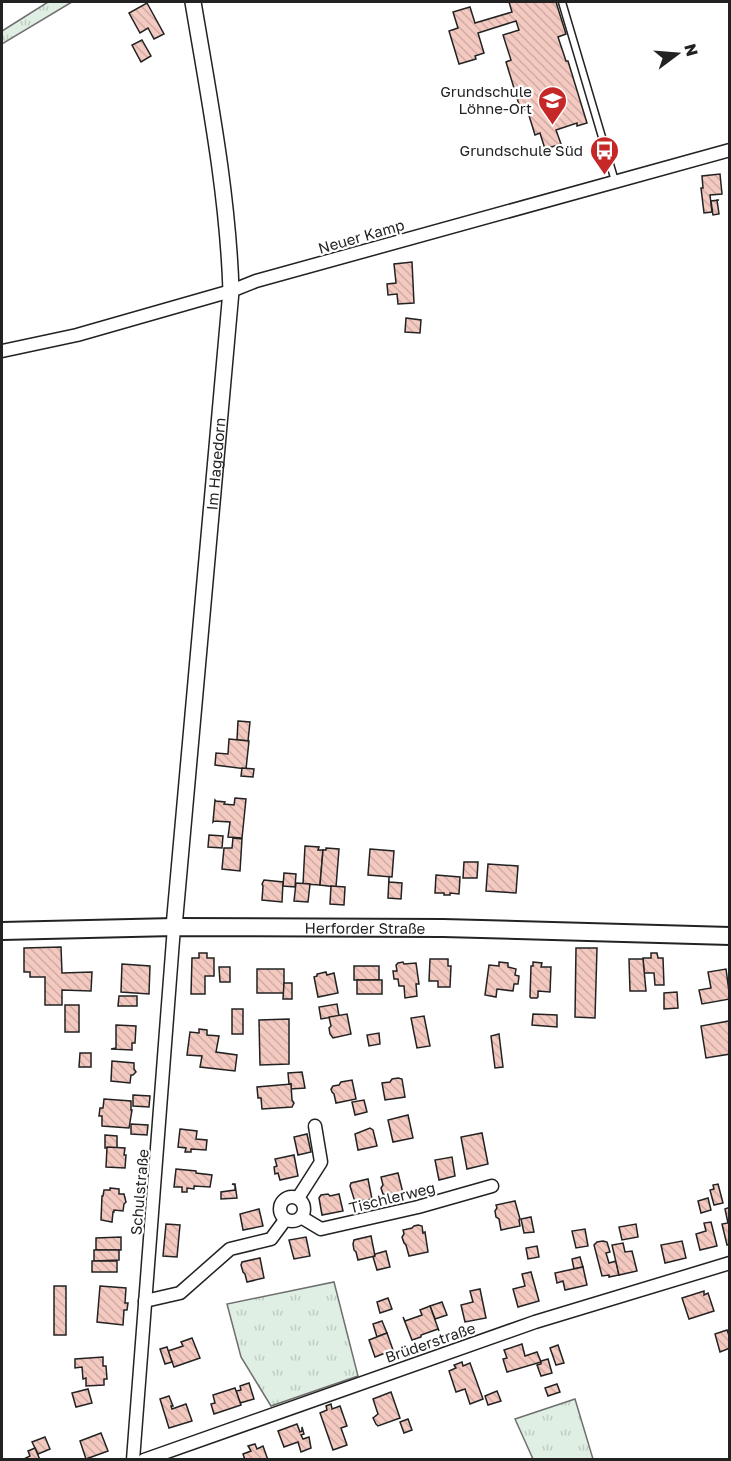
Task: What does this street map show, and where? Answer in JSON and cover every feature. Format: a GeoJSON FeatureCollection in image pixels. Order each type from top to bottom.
{"type":"FeatureCollection","features":[{"type":"Feature","properties":{"kind":"main road","name":"Herforder Straße"},"geometry":{"type":"LineString","coordinates":[[2,931],[174,927],[443,928],[729,936]]}},
{"type":"Feature","properties":{"kind":"street","name":"Im Hagedorn"},"geometry":{"type":"LineString","coordinates":[[174,927],[231,291],[224,198],[193,2]]}},
{"type":"Feature","properties":{"kind":"street","name":"Neuer Kamp"},"geometry":{"type":"LineString","coordinates":[[2,351],[77,335],[231,291],[256,280],[729,150]]}},
{"type":"Feature","properties":{"kind":"street","name":"Schulstraße"},"geometry":{"type":"LineString","coordinates":[[133,1460],[174,927]]}},
{"type":"Feature","properties":{"kind":"street"},"geometry":{"type":"LineString","coordinates":[[298,1198],[321,1162],[315,1126]]}},
{"type":"Feature","properties":{"kind":"street","name":"Tischlerweg"},"geometry":{"type":"LineString","coordinates":[[301,1217],[321,1229],[418,1207],[492,1186]]}},
{"type":"Feature","properties":{"kind":"street"},"geometry":{"type":"LineString","coordinates":[[287,1197],[298,1198],[304,1207],[301,1217],[294,1221],[285,1220],[279,1211],[282,1201],[287,1197]]}},
{"type":"Feature","properties":{"kind":"street"},"geometry":{"type":"LineString","coordinates":[[145,1301],[180,1293],[230,1248],[271,1239],[285,1220]]}},
{"type":"Feature","properties":{"kind":"street","name":"Brüderstraße"},"geometry":{"type":"LineString","coordinates":[[144,1460],[535,1322],[729,1263]]}},
{"type":"Feature","properties":{"kind":"lane"},"geometry":{"type":"LineString","coordinates":[[562,2],[615,181]]}},
{"type":"Feature","properties":{"kind":"green space"},"geometry":{"type":"Polygon","coordinates":[[[48,2],[72,2],[2,44],[2,31],[48,2]]]}},
{"type":"Feature","properties":{"kind":"green space"},"geometry":{"type":"Polygon","coordinates":[[[334,1282],[358,1376],[271,1406],[241,1357],[227,1304],[334,1282]]]}},
{"type":"Feature","properties":{"kind":"green space"},"geometry":{"type":"Polygon","coordinates":[[[575,1399],[593,1459],[533,1459],[515,1419],[575,1399]]]}},
{"type":"Feature","properties":{"kind":"building"},"geometry":{"type":"Polygon","coordinates":[[[509,2],[556,2],[566,34],[558,37],[566,61],[568,61],[587,123],[577,126],[577,123],[556,130],[561,144],[545,149],[540,133],[535,135],[527,109],[521,111],[506,62],[511,60],[503,35],[519,30],[516,21],[478,33],[484,53],[475,56],[476,59],[459,64],[449,31],[458,28],[453,12],[470,7],[475,23],[512,12],[509,2]]]}},
{"type":"Feature","properties":{"kind":"building"},"geometry":{"type":"Polygon","coordinates":[[[147,3],[164,34],[154,39],[148,28],[140,33],[129,13],[147,3]]]}},
{"type":"Feature","properties":{"kind":"building"},"geometry":{"type":"Polygon","coordinates":[[[142,40],[151,56],[141,62],[132,45],[142,40]]]}},
{"type":"Feature","properties":{"kind":"building"},"geometry":{"type":"Polygon","coordinates":[[[720,174],[722,194],[710,195],[712,212],[704,213],[702,176],[720,174]]]}},
{"type":"Feature","properties":{"kind":"building"},"geometry":{"type":"Polygon","coordinates":[[[717,200],[719,214],[713,215],[711,201],[717,200]]]}},
{"type":"Feature","properties":{"kind":"building"},"geometry":{"type":"Polygon","coordinates":[[[412,262],[414,303],[398,304],[397,294],[388,295],[387,284],[396,283],[394,264],[412,262]]]}},
{"type":"Feature","properties":{"kind":"building"},"geometry":{"type":"Polygon","coordinates":[[[406,318],[421,320],[420,333],[405,332],[406,318]]]}},
{"type":"Feature","properties":{"kind":"building"},"geometry":{"type":"Polygon","coordinates":[[[238,721],[250,722],[248,741],[237,740],[238,721]]]}},
{"type":"Feature","properties":{"kind":"building"},"geometry":{"type":"Polygon","coordinates":[[[229,739],[249,741],[246,769],[215,765],[216,753],[228,754],[229,739]]]}},
{"type":"Feature","properties":{"kind":"building"},"geometry":{"type":"Polygon","coordinates":[[[242,768],[254,769],[253,777],[241,776],[242,768]]]}},
{"type":"Feature","properties":{"kind":"building"},"geometry":{"type":"Polygon","coordinates":[[[235,798],[246,799],[242,838],[228,837],[230,822],[213,822],[215,800],[234,805],[235,798]]]}},
{"type":"Feature","properties":{"kind":"building"},"geometry":{"type":"Polygon","coordinates":[[[209,835],[223,836],[222,848],[208,847],[209,835]]]}},
{"type":"Feature","properties":{"kind":"building"},"geometry":{"type":"Polygon","coordinates":[[[233,838],[242,839],[240,871],[222,869],[224,848],[232,848],[233,838]]]}},
{"type":"Feature","properties":{"kind":"building"},"geometry":{"type":"Polygon","coordinates":[[[305,846],[319,847],[318,850],[323,850],[320,885],[303,884],[305,846]]]}},
{"type":"Feature","properties":{"kind":"building"},"geometry":{"type":"Polygon","coordinates":[[[326,848],[339,849],[336,887],[320,885],[323,850],[326,848]]]}},
{"type":"Feature","properties":{"kind":"building"},"geometry":{"type":"Polygon","coordinates":[[[370,849],[394,851],[392,877],[368,875],[370,849]]]}},
{"type":"Feature","properties":{"kind":"building"},"geometry":{"type":"Polygon","coordinates":[[[464,862],[478,862],[477,878],[463,878],[464,862]]]}},
{"type":"Feature","properties":{"kind":"building"},"geometry":{"type":"Polygon","coordinates":[[[488,864],[518,866],[516,893],[486,891],[488,864]]]}},
{"type":"Feature","properties":{"kind":"building"},"geometry":{"type":"Polygon","coordinates":[[[284,873],[296,874],[295,887],[283,886],[284,873]]]}},
{"type":"Feature","properties":{"kind":"building"},"geometry":{"type":"Polygon","coordinates":[[[436,875],[460,877],[459,894],[435,893],[436,875]]]}},
{"type":"Feature","properties":{"kind":"building"},"geometry":{"type":"Polygon","coordinates":[[[389,877],[389,882],[402,883],[401,899],[388,898],[389,877]]]}},
{"type":"Feature","properties":{"kind":"building"},"geometry":{"type":"Polygon","coordinates":[[[264,880],[283,882],[282,902],[262,900],[264,880]]]}},
{"type":"Feature","properties":{"kind":"building"},"geometry":{"type":"Polygon","coordinates":[[[296,883],[310,884],[308,902],[294,901],[296,883]]]}},
{"type":"Feature","properties":{"kind":"building"},"geometry":{"type":"Polygon","coordinates":[[[331,886],[345,887],[344,905],[330,904],[331,886]]]}},
{"type":"Feature","properties":{"kind":"building"},"geometry":{"type":"Polygon","coordinates":[[[61,947],[62,973],[92,972],[91,991],[62,990],[62,1005],[45,1005],[45,977],[30,977],[30,972],[24,972],[24,948],[61,947]]]}},
{"type":"Feature","properties":{"kind":"building"},"geometry":{"type":"Polygon","coordinates":[[[576,948],[597,948],[595,1018],[575,1017],[576,948]]]}},
{"type":"Feature","properties":{"kind":"building"},"geometry":{"type":"Polygon","coordinates":[[[199,953],[207,953],[207,958],[214,958],[214,976],[205,976],[205,994],[191,994],[192,958],[199,958],[199,953]]]}},
{"type":"Feature","properties":{"kind":"building"},"geometry":{"type":"Polygon","coordinates":[[[651,953],[657,953],[658,958],[663,958],[664,985],[655,985],[654,973],[644,973],[643,958],[651,958],[651,953]]]}},
{"type":"Feature","properties":{"kind":"building"},"geometry":{"type":"Polygon","coordinates":[[[430,959],[448,959],[448,966],[451,966],[450,987],[438,987],[438,981],[429,981],[430,959]]]}},
{"type":"Feature","properties":{"kind":"building"},"geometry":{"type":"Polygon","coordinates":[[[629,959],[643,959],[646,991],[630,991],[629,959]]]}},
{"type":"Feature","properties":{"kind":"building"},"geometry":{"type":"Polygon","coordinates":[[[403,962],[404,964],[416,963],[419,984],[416,984],[417,996],[405,998],[404,986],[399,986],[398,979],[394,979],[393,971],[397,971],[396,965],[403,962]]]}},
{"type":"Feature","properties":{"kind":"building"},"geometry":{"type":"Polygon","coordinates":[[[499,962],[508,963],[508,967],[516,969],[515,975],[519,976],[518,984],[514,984],[513,991],[497,989],[496,997],[485,995],[489,965],[499,966],[499,962]]]}},
{"type":"Feature","properties":{"kind":"building"},"geometry":{"type":"Polygon","coordinates":[[[533,962],[542,963],[541,967],[551,967],[550,992],[538,991],[537,998],[530,997],[533,962]]]}},
{"type":"Feature","properties":{"kind":"building"},"geometry":{"type":"Polygon","coordinates":[[[122,964],[150,966],[149,994],[121,992],[122,964]]]}},
{"type":"Feature","properties":{"kind":"building"},"geometry":{"type":"Polygon","coordinates":[[[354,966],[379,966],[379,980],[354,980],[354,966]]]}},
{"type":"Feature","properties":{"kind":"building"},"geometry":{"type":"Polygon","coordinates":[[[219,967],[230,967],[230,982],[220,982],[219,967]]]}},
{"type":"Feature","properties":{"kind":"building"},"geometry":{"type":"Polygon","coordinates":[[[257,969],[284,969],[284,993],[257,993],[257,969]]]}},
{"type":"Feature","properties":{"kind":"building"},"geometry":{"type":"Polygon","coordinates":[[[726,969],[730,999],[702,1004],[699,990],[711,988],[708,972],[726,969]]]}},
{"type":"Feature","properties":{"kind":"building"},"geometry":{"type":"Polygon","coordinates":[[[326,972],[327,975],[334,973],[338,993],[318,997],[314,977],[326,972]]]}},
{"type":"Feature","properties":{"kind":"building"},"geometry":{"type":"Polygon","coordinates":[[[357,980],[382,980],[382,994],[357,994],[357,980]]]}},
{"type":"Feature","properties":{"kind":"building"},"geometry":{"type":"Polygon","coordinates":[[[284,983],[292,983],[292,999],[283,999],[284,983]]]}},
{"type":"Feature","properties":{"kind":"building"},"geometry":{"type":"Polygon","coordinates":[[[677,992],[678,1008],[664,1009],[664,993],[677,992]]]}},
{"type":"Feature","properties":{"kind":"building"},"geometry":{"type":"Polygon","coordinates":[[[119,996],[137,996],[137,1006],[118,1006],[119,996]]]}},
{"type":"Feature","properties":{"kind":"building"},"geometry":{"type":"Polygon","coordinates":[[[337,1004],[339,1016],[321,1019],[319,1007],[337,1004]]]}},
{"type":"Feature","properties":{"kind":"building"},"geometry":{"type":"Polygon","coordinates":[[[65,1005],[79,1005],[79,1032],[65,1032],[65,1005]]]}},
{"type":"Feature","properties":{"kind":"building"},"geometry":{"type":"Polygon","coordinates":[[[232,1009],[243,1009],[243,1034],[232,1034],[232,1009]]]}},
{"type":"Feature","properties":{"kind":"building"},"geometry":{"type":"Polygon","coordinates":[[[347,1014],[351,1034],[333,1038],[330,1034],[329,1017],[347,1014]]]}},
{"type":"Feature","properties":{"kind":"building"},"geometry":{"type":"Polygon","coordinates":[[[533,1014],[557,1015],[557,1027],[532,1025],[533,1014]]]}},
{"type":"Feature","properties":{"kind":"building"},"geometry":{"type":"Polygon","coordinates":[[[424,1016],[430,1046],[417,1048],[411,1018],[424,1016]]]}},
{"type":"Feature","properties":{"kind":"building"},"geometry":{"type":"Polygon","coordinates":[[[289,1019],[289,1064],[260,1065],[259,1020],[289,1019]]]}},
{"type":"Feature","properties":{"kind":"building"},"geometry":{"type":"Polygon","coordinates":[[[729,1021],[730,1054],[706,1058],[701,1026],[729,1021]]]}},
{"type":"Feature","properties":{"kind":"building"},"geometry":{"type":"Polygon","coordinates":[[[116,1025],[136,1026],[135,1043],[132,1043],[132,1050],[111,1049],[116,1048],[116,1025]]]}},
{"type":"Feature","properties":{"kind":"building"},"geometry":{"type":"Polygon","coordinates":[[[199,1029],[207,1030],[207,1035],[219,1036],[216,1052],[237,1055],[235,1071],[200,1067],[202,1056],[187,1055],[190,1032],[199,1033],[199,1029]]]}},
{"type":"Feature","properties":{"kind":"building"},"geometry":{"type":"Polygon","coordinates":[[[379,1033],[380,1044],[369,1046],[367,1035],[379,1033]]]}},
{"type":"Feature","properties":{"kind":"building"},"geometry":{"type":"Polygon","coordinates":[[[499,1034],[503,1067],[495,1068],[491,1036],[499,1034]]]}},
{"type":"Feature","properties":{"kind":"building"},"geometry":{"type":"Polygon","coordinates":[[[80,1053],[91,1053],[91,1067],[79,1067],[80,1053]]]}},
{"type":"Feature","properties":{"kind":"building"},"geometry":{"type":"Polygon","coordinates":[[[112,1061],[134,1063],[136,1072],[131,1075],[130,1083],[111,1081],[112,1061]]]}},
{"type":"Feature","properties":{"kind":"building"},"geometry":{"type":"Polygon","coordinates":[[[302,1072],[305,1088],[291,1089],[288,1073],[302,1072]]]}},
{"type":"Feature","properties":{"kind":"building"},"geometry":{"type":"Polygon","coordinates":[[[402,1079],[405,1097],[385,1100],[382,1083],[402,1079]]]}},
{"type":"Feature","properties":{"kind":"building"},"geometry":{"type":"Polygon","coordinates":[[[352,1080],[356,1099],[336,1103],[331,1089],[333,1086],[352,1080]]]}},
{"type":"Feature","properties":{"kind":"building"},"geometry":{"type":"Polygon","coordinates":[[[291,1084],[294,1103],[292,1107],[262,1109],[257,1087],[291,1084]]]}},
{"type":"Feature","properties":{"kind":"building"},"geometry":{"type":"Polygon","coordinates":[[[133,1095],[150,1096],[149,1107],[133,1106],[133,1095]]]}},
{"type":"Feature","properties":{"kind":"building"},"geometry":{"type":"Polygon","coordinates":[[[104,1099],[131,1101],[129,1128],[102,1126],[102,1116],[99,1116],[104,1099]]]}},
{"type":"Feature","properties":{"kind":"building"},"geometry":{"type":"Polygon","coordinates":[[[364,1100],[367,1112],[355,1115],[352,1102],[364,1100]]]}},
{"type":"Feature","properties":{"kind":"building"},"geometry":{"type":"Polygon","coordinates":[[[408,1115],[413,1138],[393,1142],[388,1120],[408,1115]]]}},
{"type":"Feature","properties":{"kind":"building"},"geometry":{"type":"Polygon","coordinates":[[[131,1124],[148,1125],[147,1135],[131,1134],[131,1124]]]}},
{"type":"Feature","properties":{"kind":"building"},"geometry":{"type":"Polygon","coordinates":[[[370,1128],[373,1130],[377,1146],[358,1150],[355,1134],[370,1128]]]}},
{"type":"Feature","properties":{"kind":"building"},"geometry":{"type":"Polygon","coordinates":[[[180,1129],[197,1131],[196,1139],[207,1140],[206,1150],[191,1149],[191,1152],[185,1152],[186,1148],[178,1147],[180,1129]]]}},
{"type":"Feature","properties":{"kind":"building"},"geometry":{"type":"Polygon","coordinates":[[[482,1133],[488,1164],[467,1169],[461,1137],[482,1133]]]}},
{"type":"Feature","properties":{"kind":"building"},"geometry":{"type":"Polygon","coordinates":[[[307,1134],[311,1152],[298,1155],[294,1137],[307,1134]]]}},
{"type":"Feature","properties":{"kind":"building"},"geometry":{"type":"Polygon","coordinates":[[[105,1135],[117,1136],[117,1148],[105,1148],[105,1135]]]}},
{"type":"Feature","properties":{"kind":"building"},"geometry":{"type":"Polygon","coordinates":[[[107,1147],[125,1148],[125,1168],[106,1167],[107,1147]]]}},
{"type":"Feature","properties":{"kind":"building"},"geometry":{"type":"Polygon","coordinates":[[[294,1155],[298,1176],[280,1180],[278,1173],[275,1174],[274,1167],[277,1166],[275,1159],[294,1155]]]}},
{"type":"Feature","properties":{"kind":"building"},"geometry":{"type":"Polygon","coordinates":[[[452,1157],[455,1176],[439,1180],[435,1160],[452,1157]]]}},
{"type":"Feature","properties":{"kind":"building"},"geometry":{"type":"Polygon","coordinates":[[[176,1169],[212,1175],[210,1187],[194,1186],[194,1189],[187,1188],[187,1192],[182,1192],[182,1187],[174,1187],[176,1169]]]}},
{"type":"Feature","properties":{"kind":"building"},"geometry":{"type":"Polygon","coordinates":[[[398,1173],[403,1193],[386,1197],[381,1188],[383,1185],[381,1177],[398,1173]]]}},
{"type":"Feature","properties":{"kind":"building"},"geometry":{"type":"Polygon","coordinates":[[[368,1179],[372,1199],[355,1202],[351,1183],[368,1179]]]}},
{"type":"Feature","properties":{"kind":"building"},"geometry":{"type":"Polygon","coordinates":[[[232,1184],[235,1184],[237,1198],[221,1199],[221,1192],[235,1190],[235,1185],[232,1184]]]}},
{"type":"Feature","properties":{"kind":"building"},"geometry":{"type":"Polygon","coordinates":[[[718,1184],[723,1203],[714,1205],[710,1190],[714,1189],[713,1185],[718,1184]]]}},
{"type":"Feature","properties":{"kind":"building"},"geometry":{"type":"Polygon","coordinates":[[[110,1188],[119,1189],[119,1194],[124,1194],[126,1202],[123,1211],[114,1210],[112,1222],[101,1220],[102,1196],[104,1190],[110,1190],[110,1188]]]}},
{"type":"Feature","properties":{"kind":"building"},"geometry":{"type":"Polygon","coordinates":[[[339,1194],[343,1211],[322,1215],[319,1198],[321,1195],[330,1196],[339,1194]]]}},
{"type":"Feature","properties":{"kind":"building"},"geometry":{"type":"Polygon","coordinates":[[[708,1198],[711,1210],[701,1213],[698,1201],[708,1198]]]}},
{"type":"Feature","properties":{"kind":"building"},"geometry":{"type":"Polygon","coordinates":[[[515,1201],[520,1226],[501,1230],[499,1219],[496,1217],[496,1205],[515,1201]]]}},
{"type":"Feature","properties":{"kind":"building"},"geometry":{"type":"Polygon","coordinates":[[[730,1207],[730,1244],[727,1245],[722,1224],[728,1223],[725,1209],[730,1207]]]}},
{"type":"Feature","properties":{"kind":"building"},"geometry":{"type":"Polygon","coordinates":[[[259,1209],[263,1226],[243,1230],[240,1214],[259,1209]]]}},
{"type":"Feature","properties":{"kind":"building"},"geometry":{"type":"Polygon","coordinates":[[[531,1217],[534,1232],[524,1233],[521,1219],[531,1217]]]}},
{"type":"Feature","properties":{"kind":"building"},"geometry":{"type":"Polygon","coordinates":[[[711,1222],[717,1246],[700,1250],[696,1234],[706,1231],[704,1223],[711,1222]]]}},
{"type":"Feature","properties":{"kind":"building"},"geometry":{"type":"Polygon","coordinates":[[[166,1224],[180,1225],[177,1257],[163,1256],[166,1224]]]}},
{"type":"Feature","properties":{"kind":"building"},"geometry":{"type":"Polygon","coordinates":[[[636,1224],[638,1237],[622,1240],[619,1227],[636,1224]]]}},
{"type":"Feature","properties":{"kind":"building"},"geometry":{"type":"Polygon","coordinates":[[[418,1225],[422,1226],[423,1233],[425,1232],[428,1252],[409,1256],[402,1237],[403,1230],[418,1225]]]}},
{"type":"Feature","properties":{"kind":"building"},"geometry":{"type":"Polygon","coordinates":[[[585,1229],[588,1246],[576,1248],[572,1231],[585,1229]]]}},
{"type":"Feature","properties":{"kind":"building"},"geometry":{"type":"Polygon","coordinates":[[[371,1236],[375,1256],[358,1260],[354,1250],[354,1240],[371,1236]]]}},
{"type":"Feature","properties":{"kind":"building"},"geometry":{"type":"Polygon","coordinates":[[[121,1237],[121,1250],[96,1250],[96,1238],[121,1237]]]}},
{"type":"Feature","properties":{"kind":"building"},"geometry":{"type":"Polygon","coordinates":[[[306,1237],[310,1256],[294,1259],[289,1240],[306,1237]]]}},
{"type":"Feature","properties":{"kind":"building"},"geometry":{"type":"Polygon","coordinates":[[[603,1241],[607,1242],[610,1252],[606,1253],[609,1263],[616,1261],[619,1275],[602,1276],[594,1245],[603,1241]]]}},
{"type":"Feature","properties":{"kind":"building"},"geometry":{"type":"Polygon","coordinates":[[[682,1241],[686,1258],[665,1263],[661,1245],[682,1241]]]}},
{"type":"Feature","properties":{"kind":"building"},"geometry":{"type":"Polygon","coordinates":[[[623,1243],[625,1252],[632,1251],[637,1271],[619,1275],[612,1245],[623,1243]]]}},
{"type":"Feature","properties":{"kind":"building"},"geometry":{"type":"Polygon","coordinates":[[[537,1246],[539,1257],[528,1259],[526,1248],[537,1246]]]}},
{"type":"Feature","properties":{"kind":"building"},"geometry":{"type":"Polygon","coordinates":[[[94,1250],[119,1250],[119,1260],[94,1261],[94,1250]]]}},
{"type":"Feature","properties":{"kind":"building"},"geometry":{"type":"Polygon","coordinates":[[[386,1251],[390,1267],[377,1270],[373,1257],[375,1254],[386,1251]]]}},
{"type":"Feature","properties":{"kind":"building"},"geometry":{"type":"Polygon","coordinates":[[[580,1257],[583,1267],[574,1269],[572,1259],[580,1257]]]}},
{"type":"Feature","properties":{"kind":"building"},"geometry":{"type":"Polygon","coordinates":[[[260,1258],[264,1278],[247,1282],[242,1262],[260,1258]]]}},
{"type":"Feature","properties":{"kind":"building"},"geometry":{"type":"Polygon","coordinates":[[[92,1261],[117,1261],[117,1272],[92,1272],[92,1261]]]}},
{"type":"Feature","properties":{"kind":"building"},"geometry":{"type":"Polygon","coordinates":[[[583,1267],[587,1285],[565,1290],[563,1281],[557,1283],[555,1273],[583,1267]]]}},
{"type":"Feature","properties":{"kind":"building"},"geometry":{"type":"Polygon","coordinates":[[[531,1272],[539,1301],[518,1307],[513,1289],[525,1286],[522,1274],[531,1272]]]}},
{"type":"Feature","properties":{"kind":"building"},"geometry":{"type":"Polygon","coordinates":[[[54,1286],[66,1286],[66,1335],[54,1335],[54,1286]]]}},
{"type":"Feature","properties":{"kind":"building"},"geometry":{"type":"Polygon","coordinates":[[[100,1286],[126,1288],[125,1303],[128,1303],[127,1310],[124,1310],[123,1325],[97,1322],[100,1286]]]}},
{"type":"Feature","properties":{"kind":"building"},"geometry":{"type":"Polygon","coordinates":[[[480,1289],[486,1318],[465,1322],[461,1305],[473,1302],[470,1291],[480,1289]]]}},
{"type":"Feature","properties":{"kind":"building"},"geometry":{"type":"Polygon","coordinates":[[[704,1291],[704,1295],[708,1293],[714,1311],[689,1319],[682,1298],[704,1291]]]}},
{"type":"Feature","properties":{"kind":"building"},"geometry":{"type":"Polygon","coordinates":[[[388,1298],[392,1309],[380,1313],[377,1302],[388,1298]]]}},
{"type":"Feature","properties":{"kind":"building"},"geometry":{"type":"Polygon","coordinates":[[[442,1302],[447,1315],[435,1319],[430,1306],[442,1302]]]}},
{"type":"Feature","properties":{"kind":"building"},"geometry":{"type":"Polygon","coordinates":[[[430,1306],[439,1331],[438,1329],[412,1340],[403,1317],[405,1321],[422,1315],[420,1310],[430,1306]]]}},
{"type":"Feature","properties":{"kind":"building"},"geometry":{"type":"Polygon","coordinates":[[[382,1321],[387,1333],[377,1337],[373,1324],[382,1321]]]}},
{"type":"Feature","properties":{"kind":"building"},"geometry":{"type":"Polygon","coordinates":[[[727,1330],[730,1348],[720,1352],[715,1334],[727,1330]]]}},
{"type":"Feature","properties":{"kind":"building"},"geometry":{"type":"Polygon","coordinates":[[[387,1333],[393,1350],[375,1357],[369,1340],[387,1333]]]}},
{"type":"Feature","properties":{"kind":"building"},"geometry":{"type":"Polygon","coordinates":[[[192,1338],[200,1358],[174,1367],[168,1351],[183,1346],[181,1342],[192,1338]]]}},
{"type":"Feature","properties":{"kind":"building"},"geometry":{"type":"Polygon","coordinates":[[[522,1344],[525,1356],[537,1352],[541,1362],[507,1372],[503,1359],[507,1358],[504,1350],[522,1344]]]}},
{"type":"Feature","properties":{"kind":"building"},"geometry":{"type":"Polygon","coordinates":[[[558,1345],[564,1363],[556,1365],[550,1348],[558,1345]]]}},
{"type":"Feature","properties":{"kind":"building"},"geometry":{"type":"Polygon","coordinates":[[[167,1347],[172,1362],[165,1364],[160,1349],[167,1347]]]}},
{"type":"Feature","properties":{"kind":"building"},"geometry":{"type":"Polygon","coordinates":[[[103,1357],[107,1379],[104,1379],[104,1385],[86,1386],[82,1367],[75,1368],[75,1359],[103,1357]]]}},
{"type":"Feature","properties":{"kind":"building"},"geometry":{"type":"Polygon","coordinates":[[[548,1359],[552,1373],[541,1376],[537,1365],[548,1359]]]}},
{"type":"Feature","properties":{"kind":"building"},"geometry":{"type":"Polygon","coordinates":[[[462,1362],[463,1366],[470,1363],[483,1399],[470,1404],[465,1389],[456,1392],[449,1371],[456,1368],[454,1365],[462,1362]]]}},
{"type":"Feature","properties":{"kind":"building"},"geometry":{"type":"Polygon","coordinates":[[[249,1383],[254,1399],[240,1403],[236,1391],[241,1390],[240,1386],[249,1383]]]}},
{"type":"Feature","properties":{"kind":"building"},"geometry":{"type":"Polygon","coordinates":[[[557,1384],[560,1392],[548,1396],[545,1388],[557,1384]]]}},
{"type":"Feature","properties":{"kind":"building"},"geometry":{"type":"Polygon","coordinates":[[[235,1388],[241,1405],[214,1414],[211,1404],[215,1403],[213,1395],[235,1388]]]}},
{"type":"Feature","properties":{"kind":"building"},"geometry":{"type":"Polygon","coordinates":[[[88,1389],[92,1403],[76,1407],[72,1393],[88,1389]]]}},
{"type":"Feature","properties":{"kind":"building"},"geometry":{"type":"Polygon","coordinates":[[[497,1391],[501,1401],[488,1405],[485,1396],[497,1391]]]}},
{"type":"Feature","properties":{"kind":"building"},"geometry":{"type":"Polygon","coordinates":[[[391,1392],[400,1418],[378,1426],[373,1418],[378,1414],[373,1399],[391,1392]]]}},
{"type":"Feature","properties":{"kind":"building"},"geometry":{"type":"Polygon","coordinates":[[[169,1396],[172,1409],[186,1404],[192,1421],[169,1428],[160,1399],[169,1396]]]}},
{"type":"Feature","properties":{"kind":"building"},"geometry":{"type":"Polygon","coordinates":[[[331,1404],[332,1409],[340,1406],[347,1426],[341,1428],[347,1445],[333,1450],[320,1413],[327,1410],[326,1406],[331,1404]]]}},
{"type":"Feature","properties":{"kind":"building"},"geometry":{"type":"Polygon","coordinates":[[[408,1419],[412,1430],[404,1433],[400,1422],[408,1419]]]}},
{"type":"Feature","properties":{"kind":"building"},"geometry":{"type":"Polygon","coordinates":[[[297,1424],[300,1432],[302,1427],[303,1439],[309,1437],[311,1448],[301,1452],[298,1442],[284,1447],[278,1431],[297,1424]]]}},
{"type":"Feature","properties":{"kind":"building"},"geometry":{"type":"Polygon","coordinates":[[[101,1433],[108,1451],[86,1459],[80,1441],[101,1433]]]}},
{"type":"Feature","properties":{"kind":"building"},"geometry":{"type":"Polygon","coordinates":[[[45,1437],[50,1449],[38,1454],[32,1442],[45,1437]]]}},
{"type":"Feature","properties":{"kind":"building"},"geometry":{"type":"Polygon","coordinates":[[[255,1444],[257,1449],[263,1446],[268,1460],[245,1460],[243,1454],[251,1451],[248,1446],[255,1444]]]}},
{"type":"Feature","properties":{"kind":"building"},"geometry":{"type":"Polygon","coordinates":[[[35,1448],[40,1460],[22,1460],[30,1456],[28,1451],[35,1448]]]}},
{"type":"Feature","properties":{"kind":"place","name":"Grundschule Löhne-Ort"},"geometry":{"type":"Point","coordinates":[553,126]}},
{"type":"Feature","properties":{"kind":"place","name":"Grundschule Süd"},"geometry":{"type":"Point","coordinates":[604,176]}}]}
